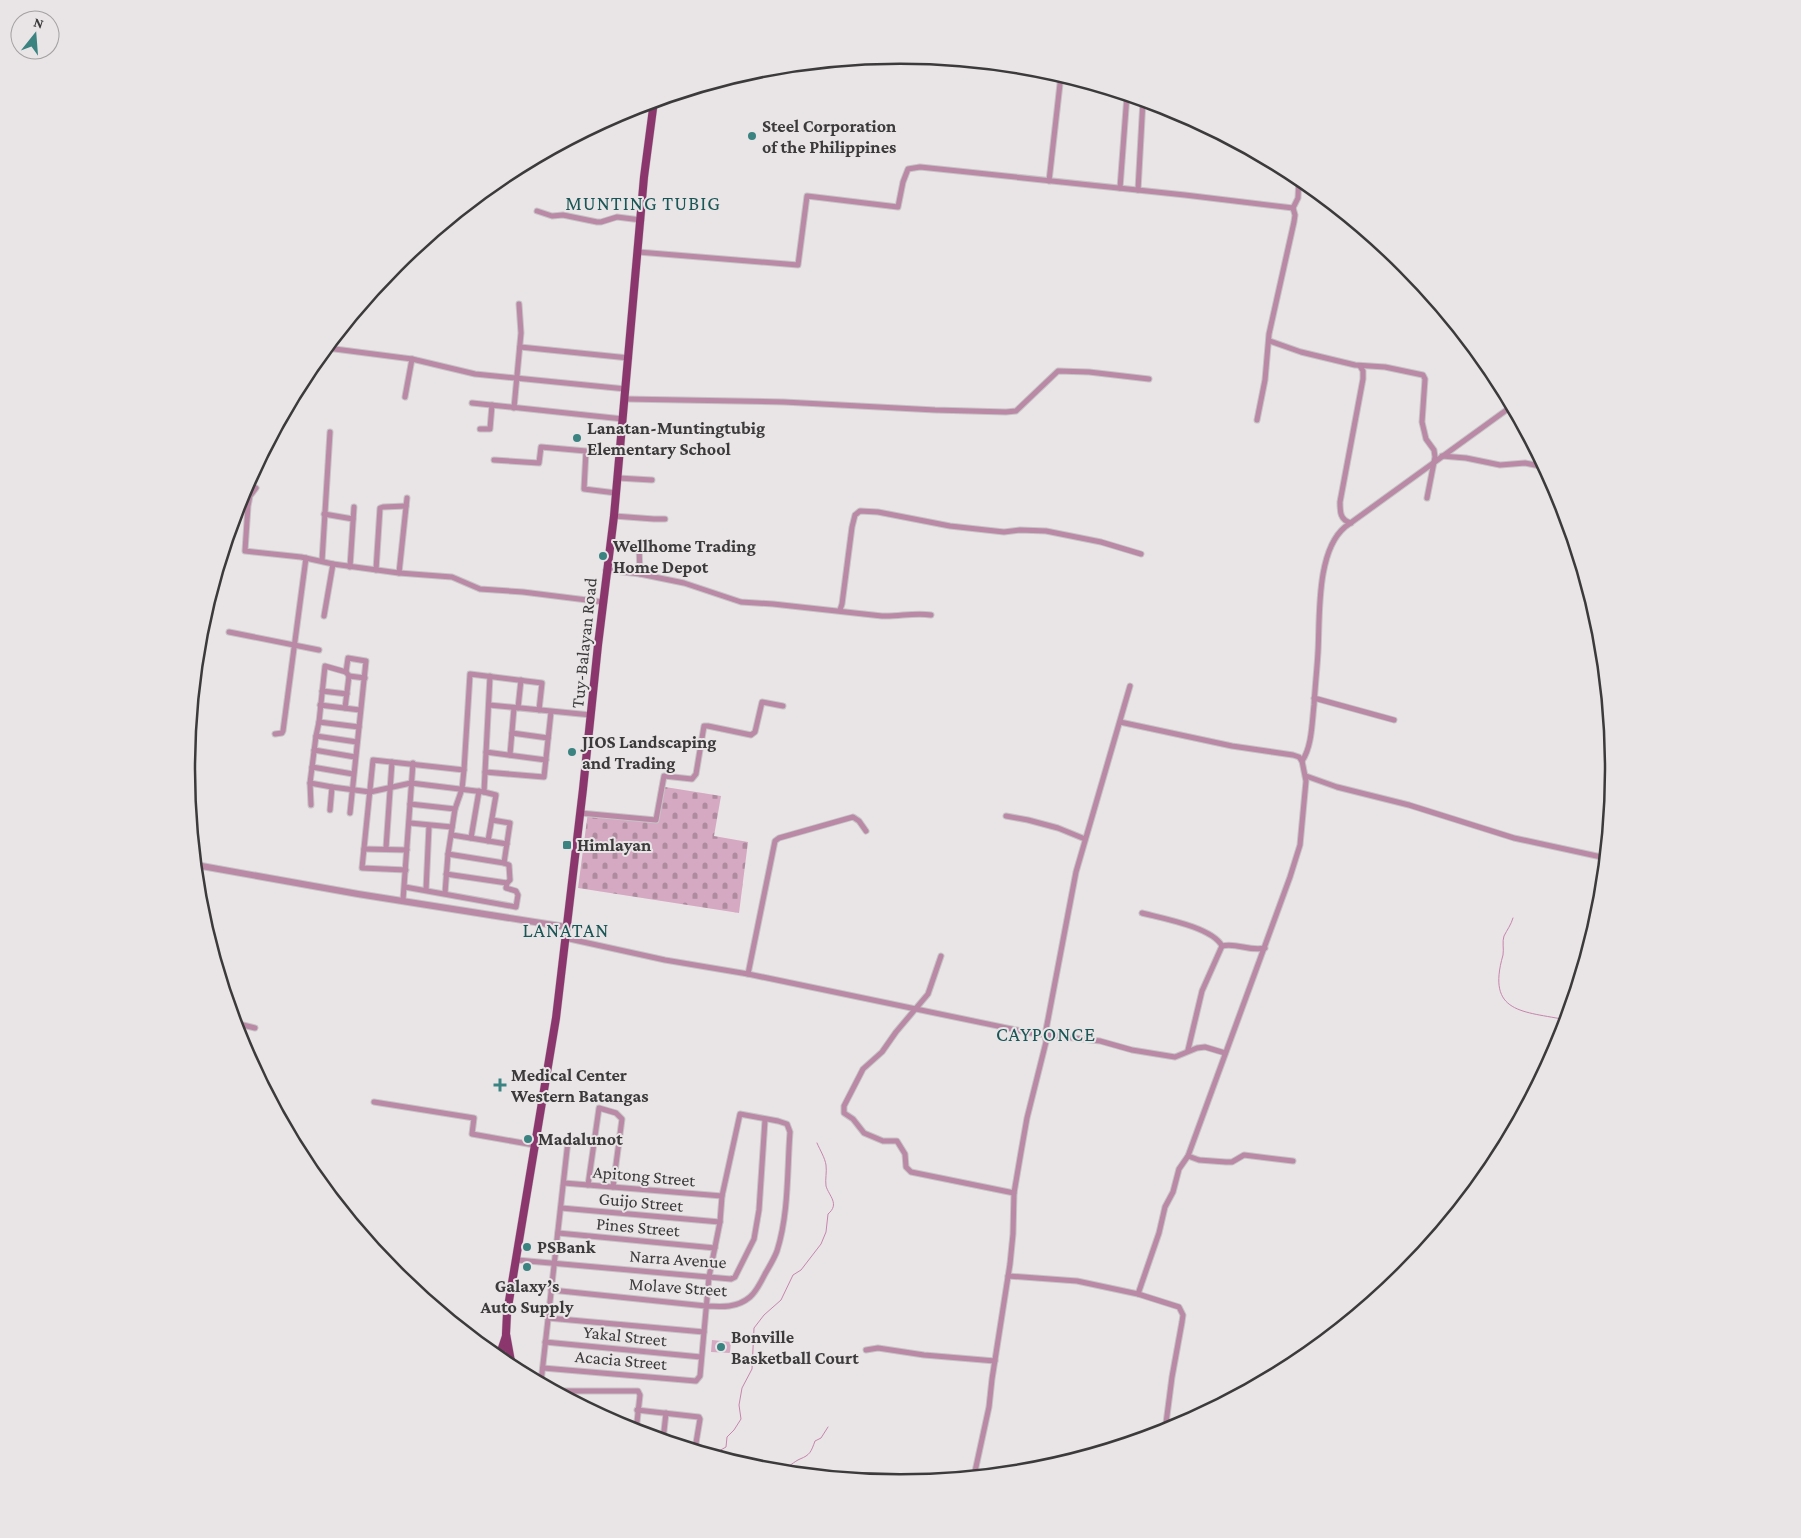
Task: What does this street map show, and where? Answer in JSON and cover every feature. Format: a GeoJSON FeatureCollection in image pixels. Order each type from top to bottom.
{"type":"FeatureCollection","features":[{"type":"Feature","properties":{"kind":"main road","name":"Tuy-Balayan Road"},"geometry":{"type":"LineString","coordinates":[[510,1356],[506,1334],[507,1313],[556,1018],[580,814],[606,570],[618,478],[644,177],[653,109]]}},
{"type":"Feature","properties":{"kind":"main road","name":"Tuy-Balayan Road"},"geometry":{"type":"LineString","coordinates":[[501,1350],[506,1334]]}},
{"type":"Feature","properties":{"kind":"street"},"geometry":{"type":"LineString","coordinates":[[1049,180],[1060,82]]}},
{"type":"Feature","properties":{"kind":"street"},"geometry":{"type":"LineString","coordinates":[[1120,188],[1127,101]]}},
{"type":"Feature","properties":{"kind":"street"},"geometry":{"type":"LineString","coordinates":[[1138,190],[1143,107]]}},
{"type":"Feature","properties":{"kind":"street"},"geometry":{"type":"LineString","coordinates":[[638,252],[798,265],[807,196],[898,207],[903,182],[908,169],[920,167],[1293,208]]}},
{"type":"Feature","properties":{"kind":"street"},"geometry":{"type":"LineString","coordinates":[[1257,420],[1265,380],[1270,329],[1294,222],[1293,208],[1298,198],[1299,187]]}},
{"type":"Feature","properties":{"kind":"street"},"geometry":{"type":"LineString","coordinates":[[537,211],[552,216],[570,216],[597,222],[617,217],[641,220]]}},
{"type":"Feature","properties":{"kind":"street"},"geometry":{"type":"LineString","coordinates":[[514,408],[520,347],[519,304]]}},
{"type":"Feature","properties":{"kind":"street"},"geometry":{"type":"LineString","coordinates":[[1270,341],[1301,352],[1360,366],[1400,369],[1421,373],[1425,376],[1422,422],[1426,440],[1434,450],[1434,464],[1427,498]]}},
{"type":"Feature","properties":{"kind":"street"},"geometry":{"type":"LineString","coordinates":[[520,347],[629,358]]}},
{"type":"Feature","properties":{"kind":"street"},"geometry":{"type":"LineString","coordinates":[[334,349],[412,359],[475,374],[626,389]]}},
{"type":"Feature","properties":{"kind":"street"},"geometry":{"type":"LineString","coordinates":[[405,397],[412,359]]}},
{"type":"Feature","properties":{"kind":"street"},"geometry":{"type":"LineString","coordinates":[[1351,523],[1344,520],[1341,516],[1340,502],[1363,379],[1363,371],[1360,366]]}},
{"type":"Feature","properties":{"kind":"street"},"geometry":{"type":"LineString","coordinates":[[625,399],[784,402],[1006,412],[1016,411],[1058,371],[1089,372],[1149,379]]}},
{"type":"Feature","properties":{"kind":"street"},"geometry":{"type":"LineString","coordinates":[[472,403],[623,419]]}},
{"type":"Feature","properties":{"kind":"street"},"geometry":{"type":"LineString","coordinates":[[480,429],[490,429],[492,405]]}},
{"type":"Feature","properties":{"kind":"street"},"geometry":{"type":"LineString","coordinates":[[1302,761],[1308,747],[1314,698],[1322,586],[1328,555],[1336,536],[1351,523],[1507,410]]}},
{"type":"Feature","properties":{"kind":"street"},"geometry":{"type":"LineString","coordinates":[[322,561],[330,432]]}},
{"type":"Feature","properties":{"kind":"street"},"geometry":{"type":"LineString","coordinates":[[494,460],[539,463],[540,447],[586,451],[584,489],[616,493]]}},
{"type":"Feature","properties":{"kind":"street"},"geometry":{"type":"LineString","coordinates":[[1434,454],[1500,464],[1525,462],[1537,465]]}},
{"type":"Feature","properties":{"kind":"street"},"geometry":{"type":"LineString","coordinates":[[618,478],[652,480]]}},
{"type":"Feature","properties":{"kind":"street"},"geometry":{"type":"LineString","coordinates":[[256,488],[249,501],[244,551],[306,558],[333,564],[399,573],[452,577],[480,589],[523,592],[603,602]]}},
{"type":"Feature","properties":{"kind":"street"},"geometry":{"type":"LineString","coordinates":[[399,573],[407,498]]}},
{"type":"Feature","properties":{"kind":"street"},"geometry":{"type":"LineString","coordinates":[[376,570],[380,508],[406,506]]}},
{"type":"Feature","properties":{"kind":"street"},"geometry":{"type":"LineString","coordinates":[[350,566],[354,507]]}},
{"type":"Feature","properties":{"kind":"street"},"geometry":{"type":"LineString","coordinates":[[840,610],[852,527],[855,515],[860,511],[878,512],[950,526],[1004,532],[1020,530],[1046,531],[1092,540],[1141,554]]}},
{"type":"Feature","properties":{"kind":"street"},"geometry":{"type":"LineString","coordinates":[[324,514],[353,519]]}},
{"type":"Feature","properties":{"kind":"street"},"geometry":{"type":"LineString","coordinates":[[614,516],[665,518]]}},
{"type":"Feature","properties":{"kind":"street"},"geometry":{"type":"LineString","coordinates":[[638,546],[640,574]]}},
{"type":"Feature","properties":{"kind":"street"},"geometry":{"type":"LineString","coordinates":[[276,734],[282,734],[283,731],[306,558]]}},
{"type":"Feature","properties":{"kind":"street"},"geometry":{"type":"LineString","coordinates":[[324,616],[333,564]]}},
{"type":"Feature","properties":{"kind":"street"},"geometry":{"type":"LineString","coordinates":[[606,570],[640,574],[684,583],[741,602],[780,604],[829,611],[840,610],[892,616],[916,613],[931,615]]}},
{"type":"Feature","properties":{"kind":"street"},"geometry":{"type":"LineString","coordinates":[[229,632],[319,650]]}},
{"type":"Feature","properties":{"kind":"street"},"geometry":{"type":"LineString","coordinates":[[345,708],[348,658],[366,661],[350,813]]}},
{"type":"Feature","properties":{"kind":"street"},"geometry":{"type":"LineString","coordinates":[[311,805],[310,783],[325,666],[365,678]]}},
{"type":"Feature","properties":{"kind":"street"},"geometry":{"type":"LineString","coordinates":[[444,893],[455,809],[462,789],[470,674],[542,683],[539,710]]}},
{"type":"Feature","properties":{"kind":"street"},"geometry":{"type":"LineString","coordinates":[[470,838],[485,772],[490,676]]}},
{"type":"Feature","properties":{"kind":"street"},"geometry":{"type":"LineString","coordinates":[[510,755],[521,680]]}},
{"type":"Feature","properties":{"kind":"street"},"geometry":{"type":"LineString","coordinates":[[975,1470],[990,1408],[1013,1234],[1014,1193],[1027,1118],[1046,1042],[1045,1035],[1076,872],[1130,686]]}},
{"type":"Feature","properties":{"kind":"street"},"geometry":{"type":"LineString","coordinates":[[322,691],[347,694]]}},
{"type":"Feature","properties":{"kind":"street"},"geometry":{"type":"LineString","coordinates":[[1314,698],[1394,720]]}},
{"type":"Feature","properties":{"kind":"street"},"geometry":{"type":"LineString","coordinates":[[580,814],[656,820],[664,776],[692,778],[696,774],[704,726],[750,735],[755,732],[762,702],[784,706]]}},
{"type":"Feature","properties":{"kind":"street"},"geometry":{"type":"LineString","coordinates":[[320,705],[360,710]]}},
{"type":"Feature","properties":{"kind":"street"},"geometry":{"type":"LineString","coordinates":[[488,706],[591,715]]}},
{"type":"Feature","properties":{"kind":"street"},"geometry":{"type":"LineString","coordinates":[[485,772],[544,777],[551,712]]}},
{"type":"Feature","properties":{"kind":"street"},"geometry":{"type":"LineString","coordinates":[[319,722],[359,727]]}},
{"type":"Feature","properties":{"kind":"street"},"geometry":{"type":"LineString","coordinates":[[1120,722],[1232,746],[1293,755],[1299,757],[1302,761],[1306,776],[1300,845],[1188,1156],[1179,1169],[1138,1294]]}},
{"type":"Feature","properties":{"kind":"street"},"geometry":{"type":"LineString","coordinates":[[512,733],[548,738]]}},
{"type":"Feature","properties":{"kind":"street"},"geometry":{"type":"LineString","coordinates":[[316,736],[357,742]]}},
{"type":"Feature","properties":{"kind":"street"},"geometry":{"type":"LineString","coordinates":[[314,750],[355,757]]}},
{"type":"Feature","properties":{"kind":"street"},"geometry":{"type":"LineString","coordinates":[[486,752],[546,760]]}},
{"type":"Feature","properties":{"kind":"street"},"geometry":{"type":"LineString","coordinates":[[406,870],[362,868],[373,760],[464,770]]}},
{"type":"Feature","properties":{"kind":"street"},"geometry":{"type":"LineString","coordinates":[[386,848],[392,762]]}},
{"type":"Feature","properties":{"kind":"street"},"geometry":{"type":"LineString","coordinates":[[404,900],[413,763]]}},
{"type":"Feature","properties":{"kind":"street"},"geometry":{"type":"LineString","coordinates":[[312,767],[353,774]]}},
{"type":"Feature","properties":{"kind":"street"},"geometry":{"type":"LineString","coordinates":[[1306,776],[1336,787],[1409,805],[1514,838],[1600,857]]}},
{"type":"Feature","properties":{"kind":"street"},"geometry":{"type":"LineString","coordinates":[[310,783],[370,792],[411,783],[482,791],[496,795],[488,841]]}},
{"type":"Feature","properties":{"kind":"street"},"geometry":{"type":"LineString","coordinates":[[330,810],[332,787]]}},
{"type":"Feature","properties":{"kind":"street"},"geometry":{"type":"LineString","coordinates":[[410,804],[455,809]]}},
{"type":"Feature","properties":{"kind":"street"},"geometry":{"type":"LineString","coordinates":[[1006,816],[1058,828],[1085,839]]}},
{"type":"Feature","properties":{"kind":"street"},"geometry":{"type":"LineString","coordinates":[[748,974],[775,840],[853,818],[859,821],[866,831]]}},
{"type":"Feature","properties":{"kind":"street"},"geometry":{"type":"LineString","coordinates":[[492,820],[510,824],[504,863]]}},
{"type":"Feature","properties":{"kind":"street"},"geometry":{"type":"LineString","coordinates":[[410,823],[452,827]]}},
{"type":"Feature","properties":{"kind":"street"},"geometry":{"type":"LineString","coordinates":[[426,890],[429,826]]}},
{"type":"Feature","properties":{"kind":"street"},"geometry":{"type":"LineString","coordinates":[[452,835],[507,844]]}},
{"type":"Feature","properties":{"kind":"street"},"geometry":{"type":"LineString","coordinates":[[364,849],[386,848],[407,850]]}},
{"type":"Feature","properties":{"kind":"street"},"geometry":{"type":"LineString","coordinates":[[406,887],[516,907],[518,895],[516,891],[506,888],[510,880],[509,865],[448,854]]}},
{"type":"Feature","properties":{"kind":"street"},"geometry":{"type":"LineString","coordinates":[[202,866],[566,927]]}},
{"type":"Feature","properties":{"kind":"street"},"geometry":{"type":"LineString","coordinates":[[446,874],[507,883]]}},
{"type":"Feature","properties":{"kind":"street"},"geometry":{"type":"LineString","coordinates":[[1142,913],[1192,927],[1218,940],[1222,946]]}},
{"type":"Feature","properties":{"kind":"street"},"geometry":{"type":"LineString","coordinates":[[565,938],[664,960],[748,974],[1045,1035],[1070,1036],[1100,1041],[1132,1050],[1175,1057],[1188,1050],[1205,1047],[1225,1053]]}},
{"type":"Feature","properties":{"kind":"street"},"geometry":{"type":"LineString","coordinates":[[1188,1050],[1202,991],[1222,946],[1227,944],[1256,950],[1264,948]]}},
{"type":"Feature","properties":{"kind":"street"},"geometry":{"type":"LineString","coordinates":[[941,956],[928,994],[882,1052],[863,1069],[844,1106],[844,1113],[853,1118],[864,1133],[883,1141],[898,1141],[904,1154],[906,1167],[911,1172],[1014,1193]]}},
{"type":"Feature","properties":{"kind":"street"},"geometry":{"type":"LineString","coordinates":[[244,1025],[255,1028]]}},
{"type":"Feature","properties":{"kind":"street"},"geometry":{"type":"LineString","coordinates":[[374,1102],[474,1118],[472,1134],[534,1145]]}},
{"type":"Feature","properties":{"kind":"street"},"geometry":{"type":"LineString","coordinates":[[588,1185],[599,1108],[616,1114],[622,1119],[613,1187]]}},
{"type":"Feature","properties":{"kind":"street","name":"Molave Street"},"geometry":{"type":"LineString","coordinates":[[551,1290],[706,1306],[730,1306],[750,1297],[760,1284],[776,1253],[781,1236],[790,1132],[787,1124],[740,1114],[722,1196]]}},
{"type":"Feature","properties":{"kind":"street","name":"Narra Avenue"},"geometry":{"type":"LineString","coordinates":[[517,1260],[732,1279],[735,1277],[754,1239],[759,1210],[765,1120]]}},
{"type":"Feature","properties":{"kind":"street"},"geometry":{"type":"LineString","coordinates":[[541,1376],[568,1141]]}},
{"type":"Feature","properties":{"kind":"street"},"geometry":{"type":"LineString","coordinates":[[1188,1156],[1198,1160],[1226,1162],[1232,1162],[1244,1155],[1293,1161]]}},
{"type":"Feature","properties":{"kind":"street","name":"Apitong Street"},"geometry":{"type":"LineString","coordinates":[[564,1183],[722,1196]]}},
{"type":"Feature","properties":{"kind":"street"},"geometry":{"type":"LineString","coordinates":[[701,1357],[709,1277],[720,1222],[722,1196]]}},
{"type":"Feature","properties":{"kind":"street","name":"Guijo Street"},"geometry":{"type":"LineString","coordinates":[[561,1208],[720,1222]]}},
{"type":"Feature","properties":{"kind":"street","name":"Pines Street"},"geometry":{"type":"LineString","coordinates":[[558,1233],[715,1248]]}},
{"type":"Feature","properties":{"kind":"street"},"geometry":{"type":"LineString","coordinates":[[1008,1276],[1067,1279],[1138,1294],[1179,1307],[1183,1315],[1166,1422]]}},
{"type":"Feature","properties":{"kind":"street"},"geometry":{"type":"LineString","coordinates":[[548,1318],[704,1332]]}},
{"type":"Feature","properties":{"kind":"street","name":"Yakal Street"},"geometry":{"type":"LineString","coordinates":[[546,1342],[701,1357]]}},
{"type":"Feature","properties":{"kind":"street"},"geometry":{"type":"LineString","coordinates":[[866,1350],[878,1348],[924,1355],[995,1361]]}},
{"type":"Feature","properties":{"kind":"street","name":"Acacia Street"},"geometry":{"type":"LineString","coordinates":[[542,1368],[696,1381],[700,1376],[701,1357]]}},
{"type":"Feature","properties":{"kind":"street"},"geometry":{"type":"LineString","coordinates":[[568,1391],[638,1391],[640,1395],[637,1423]]}},
{"type":"Feature","properties":{"kind":"street"},"geometry":{"type":"LineString","coordinates":[[638,1410],[699,1417],[696,1443]]}},
{"type":"Feature","properties":{"kind":"street"},"geometry":{"type":"LineString","coordinates":[[664,1433],[666,1413]]}},
{"type":"Feature","properties":{"kind":"green space"},"geometry":{"type":"Polygon","coordinates":[[[659,786],[721,796],[714,836],[748,842],[739,913],[578,888],[588,812],[655,819],[659,786]]]}},
{"type":"Feature","properties":{"kind":"green space","name":"Bonville Basketball Court"},"geometry":{"type":"Polygon","coordinates":[[[712,1340],[731,1342],[730,1353],[711,1352],[712,1340]]]}},
{"type":"Feature","properties":{"kind":"waterway"},"geometry":{"type":"LineString","coordinates":[[1513,918],[1503,938],[1503,955],[1499,974],[1500,989],[1504,999],[1512,1006],[1523,1011],[1560,1019]]}},
{"type":"Feature","properties":{"kind":"waterway"},"geometry":{"type":"LineString","coordinates":[[720,1450],[726,1447],[727,1437],[741,1419],[739,1405],[742,1388],[752,1369],[754,1328],[764,1315],[781,1300],[793,1275],[801,1270],[821,1244],[826,1232],[828,1214],[833,1207],[833,1200],[826,1186],[824,1157],[817,1143]]}},
{"type":"Feature","properties":{"kind":"waterway"},"geometry":{"type":"LineString","coordinates":[[790,1465],[808,1454],[815,1441],[821,1438],[828,1427]]}},
{"type":"Feature","properties":{"kind":"place","name":"Steel Corporation of the Philippines"},"geometry":{"type":"Point","coordinates":[752,136]}},
{"type":"Feature","properties":{"kind":"place","name":"Lanatan-Muntingtubig Elementary School"},"geometry":{"type":"Point","coordinates":[577,438]}},
{"type":"Feature","properties":{"kind":"place","name":"Wellhome Trading Home Depot"},"geometry":{"type":"Point","coordinates":[603,556]}},
{"type":"Feature","properties":{"kind":"place","name":"JIOS Landscaping and Trading"},"geometry":{"type":"Point","coordinates":[572,752]}},
{"type":"Feature","properties":{"kind":"place","name":"Himlayan"},"geometry":{"type":"Point","coordinates":[567,845]}},
{"type":"Feature","properties":{"kind":"place","name":"Medical Center Western Batangas"},"geometry":{"type":"Point","coordinates":[500,1085]}},
{"type":"Feature","properties":{"kind":"place","name":"Madalunot"},"geometry":{"type":"Point","coordinates":[528,1139]}},
{"type":"Feature","properties":{"kind":"place","name":"PSBank"},"geometry":{"type":"Point","coordinates":[527,1247]}},
{"type":"Feature","properties":{"kind":"place","name":"Galaxy’s Auto Supply"},"geometry":{"type":"Point","coordinates":[527,1267]}},
{"type":"Feature","properties":{"kind":"place","name":"Bonville Basketball Court"},"geometry":{"type":"Point","coordinates":[721,1347]}},
{"type":"Feature","properties":{"kind":"district","name":"MUNTING TUBIG"},"geometry":{"type":"Point","coordinates":[643,203]}},
{"type":"Feature","properties":{"kind":"district","name":"LANATAN"},"geometry":{"type":"Point","coordinates":[566,930]}},
{"type":"Feature","properties":{"kind":"district","name":"CAYPONCE"},"geometry":{"type":"Point","coordinates":[1046,1034]}}]}
